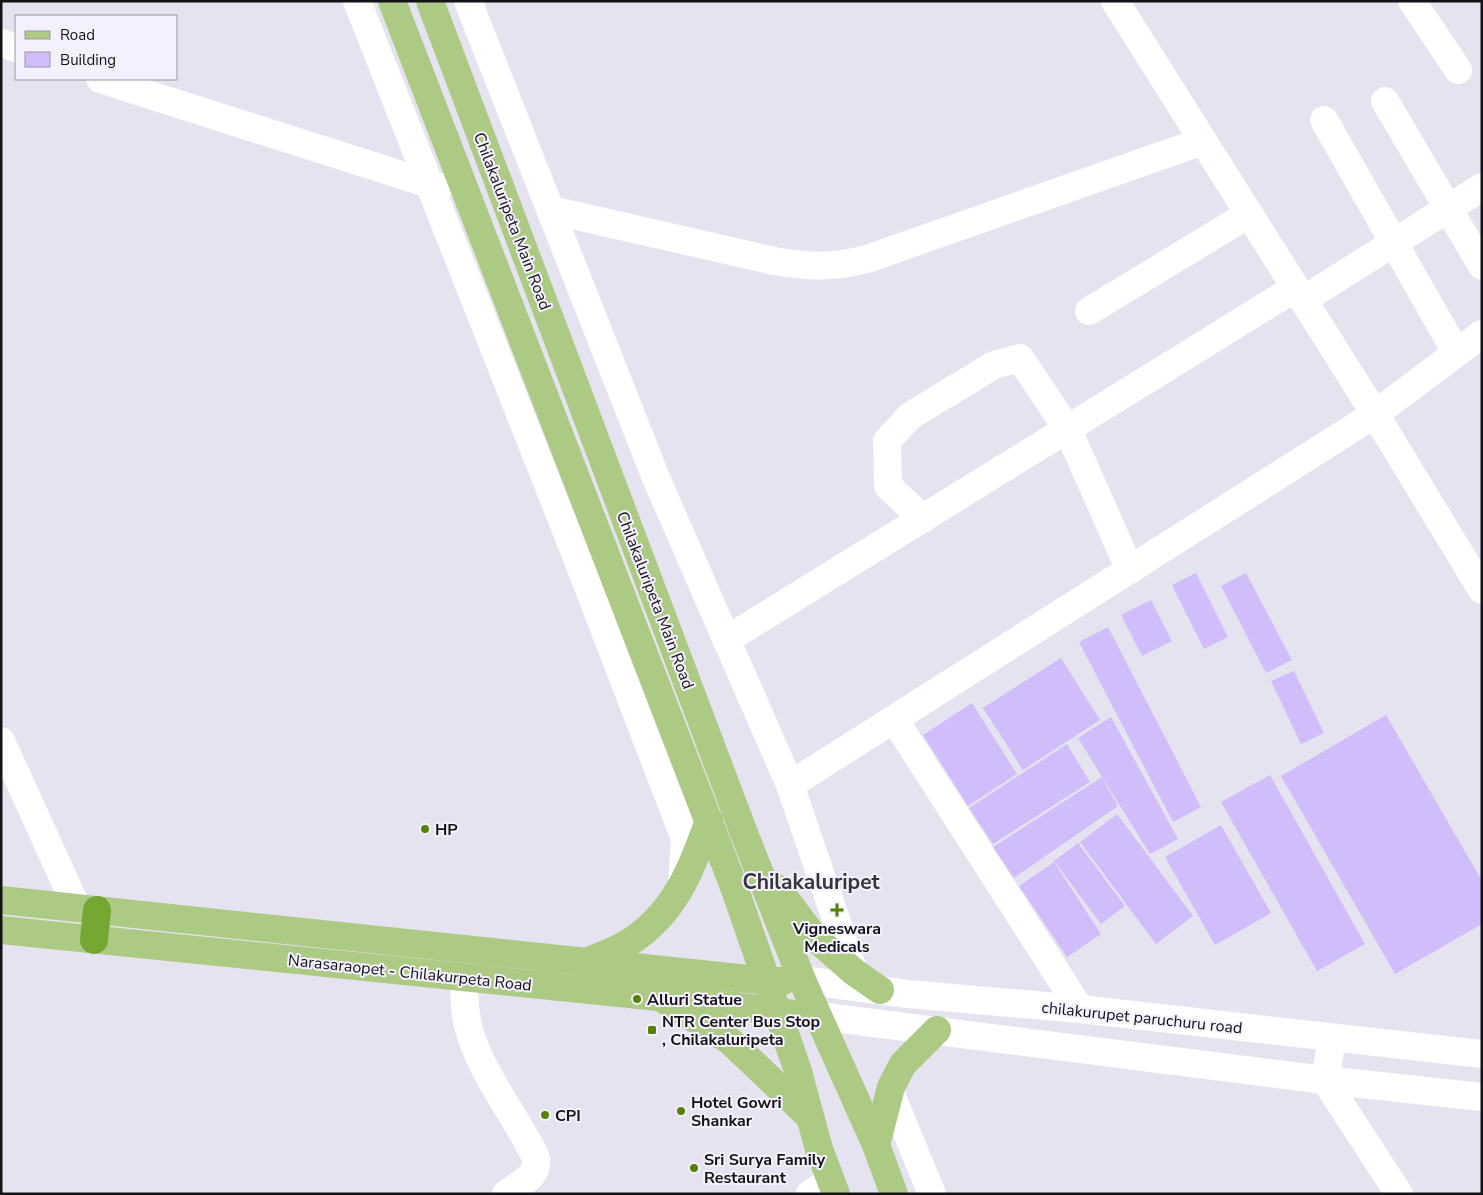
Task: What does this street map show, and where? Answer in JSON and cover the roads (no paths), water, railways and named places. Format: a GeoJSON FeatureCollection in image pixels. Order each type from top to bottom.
{"type":"FeatureCollection","features":[{"type":"Feature","properties":{"kind":"highway"},"geometry":{"type":"LineString","coordinates":[[87,909],[94,940]]}},
{"type":"Feature","properties":{"kind":"main road","name":"Chilakaluripeta Main Road"},"geometry":{"type":"LineString","coordinates":[[392,1],[708,820],[779,1012],[797,1068],[826,1187]]}},
{"type":"Feature","properties":{"kind":"main road","name":"Chilakaluripeta Main Road"},"geometry":{"type":"LineString","coordinates":[[430,1],[802,980],[876,1145],[894,1194]]}},
{"type":"Feature","properties":{"kind":"main road"},"geometry":{"type":"LineString","coordinates":[[585,962],[628,943],[658,920],[681,889],[696,859],[708,820]]}},
{"type":"Feature","properties":{"kind":"main road"},"geometry":{"type":"LineString","coordinates":[[756,861],[814,937],[854,972],[880,990]]}},
{"type":"Feature","properties":{"kind":"main road","name":"Narasaraopet - Chilakurpeta Road"},"geometry":{"type":"LineString","coordinates":[[1,900],[767,981],[802,980]]}},
{"type":"Feature","properties":{"kind":"main road","name":"Narasaraopet - Chilakurpeta Road"},"geometry":{"type":"LineString","coordinates":[[1,930],[657,997],[818,1016]]}},
{"type":"Feature","properties":{"kind":"main road"},"geometry":{"type":"LineString","coordinates":[[657,997],[691,1015],[730,1041],[810,1117]]}},
{"type":"Feature","properties":{"kind":"main road"},"geometry":{"type":"LineString","coordinates":[[876,1145],[890,1092],[903,1064],[937,1030]]}},
{"type":"Feature","properties":{"kind":"street"},"geometry":{"type":"LineString","coordinates":[[357,1],[577,558],[685,839],[681,889]]}},
{"type":"Feature","properties":{"kind":"street"},"geometry":{"type":"LineString","coordinates":[[468,1],[656,478],[790,786],[854,972]]}},
{"type":"Feature","properties":{"kind":"street"},"geometry":{"type":"LineString","coordinates":[[1115,1],[1375,414],[1482,590]]}},
{"type":"Feature","properties":{"kind":"street"},"geometry":{"type":"LineString","coordinates":[[1412,1],[1458,70]]}},
{"type":"Feature","properties":{"kind":"street"},"geometry":{"type":"LineString","coordinates":[[1,42],[15,48]]}},
{"type":"Feature","properties":{"kind":"street"},"geometry":{"type":"LineString","coordinates":[[103,80],[467,196]]}},
{"type":"Feature","properties":{"kind":"street"},"geometry":{"type":"LineString","coordinates":[[1385,101],[1482,266]]}},
{"type":"Feature","properties":{"kind":"street"},"geometry":{"type":"LineString","coordinates":[[1324,120],[1396,243],[1456,352]]}},
{"type":"Feature","properties":{"kind":"street"},"geometry":{"type":"LineString","coordinates":[[551,210],[774,261],[810,267],[840,266],[867,259],[1203,141]]}},
{"type":"Feature","properties":{"kind":"street"},"geometry":{"type":"LineString","coordinates":[[726,640],[1068,430],[1299,294],[1396,243],[1482,187]]}},
{"type":"Feature","properties":{"kind":"street"},"geometry":{"type":"LineString","coordinates":[[1089,311],[1249,214]]}},
{"type":"Feature","properties":{"kind":"street"},"geometry":{"type":"LineString","coordinates":[[790,786],[1375,414],[1482,334]]}},
{"type":"Feature","properties":{"kind":"street"},"geometry":{"type":"LineString","coordinates":[[923,519],[888,486],[887,441],[910,416],[994,366],[1020,358],[1068,430],[1130,570]]}},
{"type":"Feature","properties":{"kind":"street"},"geometry":{"type":"LineString","coordinates":[[894,719],[1080,1009]]}},
{"type":"Feature","properties":{"kind":"street"},"geometry":{"type":"LineString","coordinates":[[1,741],[87,909]]}},
{"type":"Feature","properties":{"kind":"street"},"geometry":{"type":"LineString","coordinates":[[468,950],[464,978],[466,1012],[470,1033],[484,1064],[536,1158],[538,1165],[534,1174],[506,1194]]}},
{"type":"Feature","properties":{"kind":"street","name":"chilakurupet paruchuru road"},"geometry":{"type":"LineString","coordinates":[[802,980],[880,990],[1080,1009],[1332,1039],[1482,1054]]}},
{"type":"Feature","properties":{"kind":"street"},"geometry":{"type":"LineString","coordinates":[[818,1016],[1325,1080],[1482,1097]]}},
{"type":"Feature","properties":{"kind":"street"},"geometry":{"type":"LineString","coordinates":[[1332,1039],[1325,1080],[1399,1194]]}},
{"type":"Feature","properties":{"kind":"street"},"geometry":{"type":"LineString","coordinates":[[890,1092],[932,1194]]}},
{"type":"Feature","properties":{"kind":"place","name":"HP"},"geometry":{"type":"Point","coordinates":[425,829]}},
{"type":"Feature","properties":{"kind":"place","name":"Vigneswara Medicals"},"geometry":{"type":"Point","coordinates":[837,910]}},
{"type":"Feature","properties":{"kind":"place","name":"Alluri Statue"},"geometry":{"type":"Point","coordinates":[637,999]}},
{"type":"Feature","properties":{"kind":"place","name":"NTR Center Bus Stop , Chilakaluripeta"},"geometry":{"type":"Point","coordinates":[652,1030]}},
{"type":"Feature","properties":{"kind":"place","name":"Hotel Gowri Shankar"},"geometry":{"type":"Point","coordinates":[681,1111]}},
{"type":"Feature","properties":{"kind":"place","name":"CPI"},"geometry":{"type":"Point","coordinates":[545,1115]}},
{"type":"Feature","properties":{"kind":"place","name":"Sri Surya Family Restaurant"},"geometry":{"type":"Point","coordinates":[694,1168]}},
{"type":"Feature","properties":{"kind":"district","name":"Chilakaluripet"},"geometry":{"type":"Point","coordinates":[811,882]}}]}
